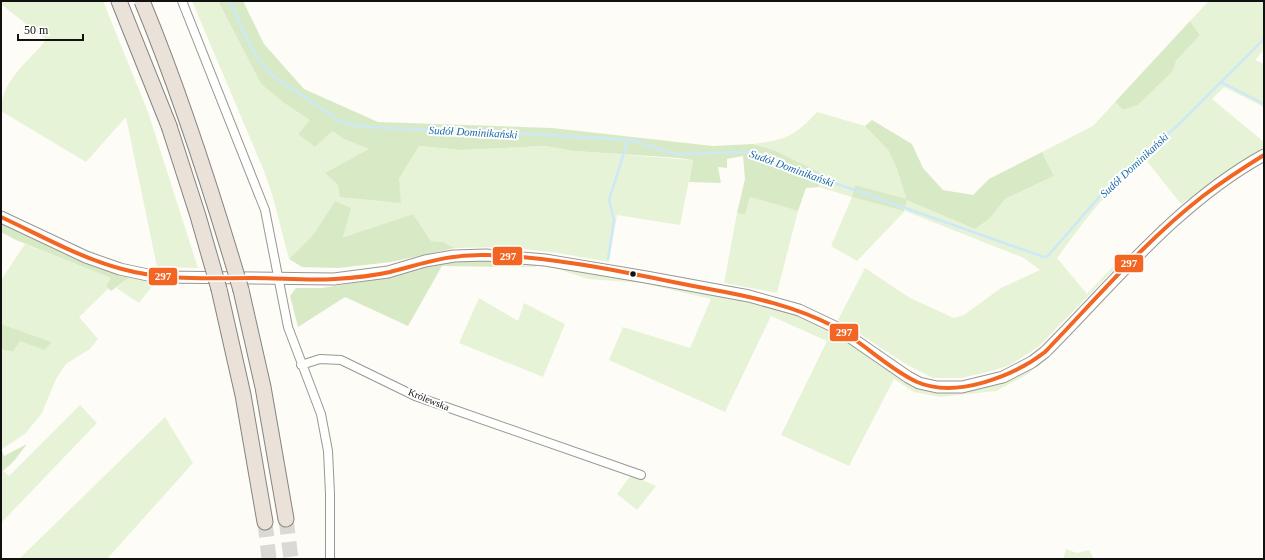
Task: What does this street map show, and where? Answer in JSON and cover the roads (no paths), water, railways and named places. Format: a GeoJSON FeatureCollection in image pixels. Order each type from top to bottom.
{"type":"FeatureCollection","features":[{"type":"Feature","properties":{"kind":"highway"},"geometry":{"type":"LineString","coordinates":[[119,1],[180,158],[219,289],[243,395],[265,522]]}},
{"type":"Feature","properties":{"kind":"highway"},"geometry":{"type":"LineString","coordinates":[[142,1],[175,84],[195,141],[241,290],[263,387],[286,519]]}},
{"type":"Feature","properties":{"kind":"street"},"geometry":{"type":"LineString","coordinates":[[182,1],[266,210],[272,234],[278,280],[288,326],[301,365],[316,397],[325,432],[330,494],[330,559]]}},
{"type":"Feature","properties":{"kind":"street"},"geometry":{"type":"LineString","coordinates":[[1,217],[65,249],[120,269],[157,277],[278,280],[334,279],[388,272],[425,261],[454,256],[504,256],[570,263],[709,288],[787,307],[837,328],[919,383],[937,387],[962,387],[1003,377],[1032,362],[1053,344],[1126,267],[1184,212],[1231,175],[1264,155]]}},
{"type":"Feature","properties":{"kind":"street","name":"Królewska"},"geometry":{"type":"LineString","coordinates":[[301,365],[320,359],[341,360],[415,396],[641,475]]}},
{"type":"Feature","properties":{"kind":"waterway","name":"Sudół Dominikański"},"geometry":{"type":"LineString","coordinates":[[230,1],[253,51],[265,68],[273,76],[345,123],[364,127],[500,132],[628,140],[679,154],[747,152],[1044,257],[1047,257],[1113,181],[1177,126],[1264,39]]}},
{"type":"Feature","properties":{"kind":"waterway"},"geometry":{"type":"LineString","coordinates":[[1221,82],[1264,104]]}},
{"type":"Feature","properties":{"kind":"waterway"},"geometry":{"type":"LineString","coordinates":[[608,259],[614,220],[609,200],[628,140]]}},
{"type":"Feature","properties":{"kind":"tunnel"},"geometry":{"type":"LineString","coordinates":[[286,519],[291,559]]}},
{"type":"Feature","properties":{"kind":"tunnel"},"geometry":{"type":"LineString","coordinates":[[265,522],[269,559]]}}]}
